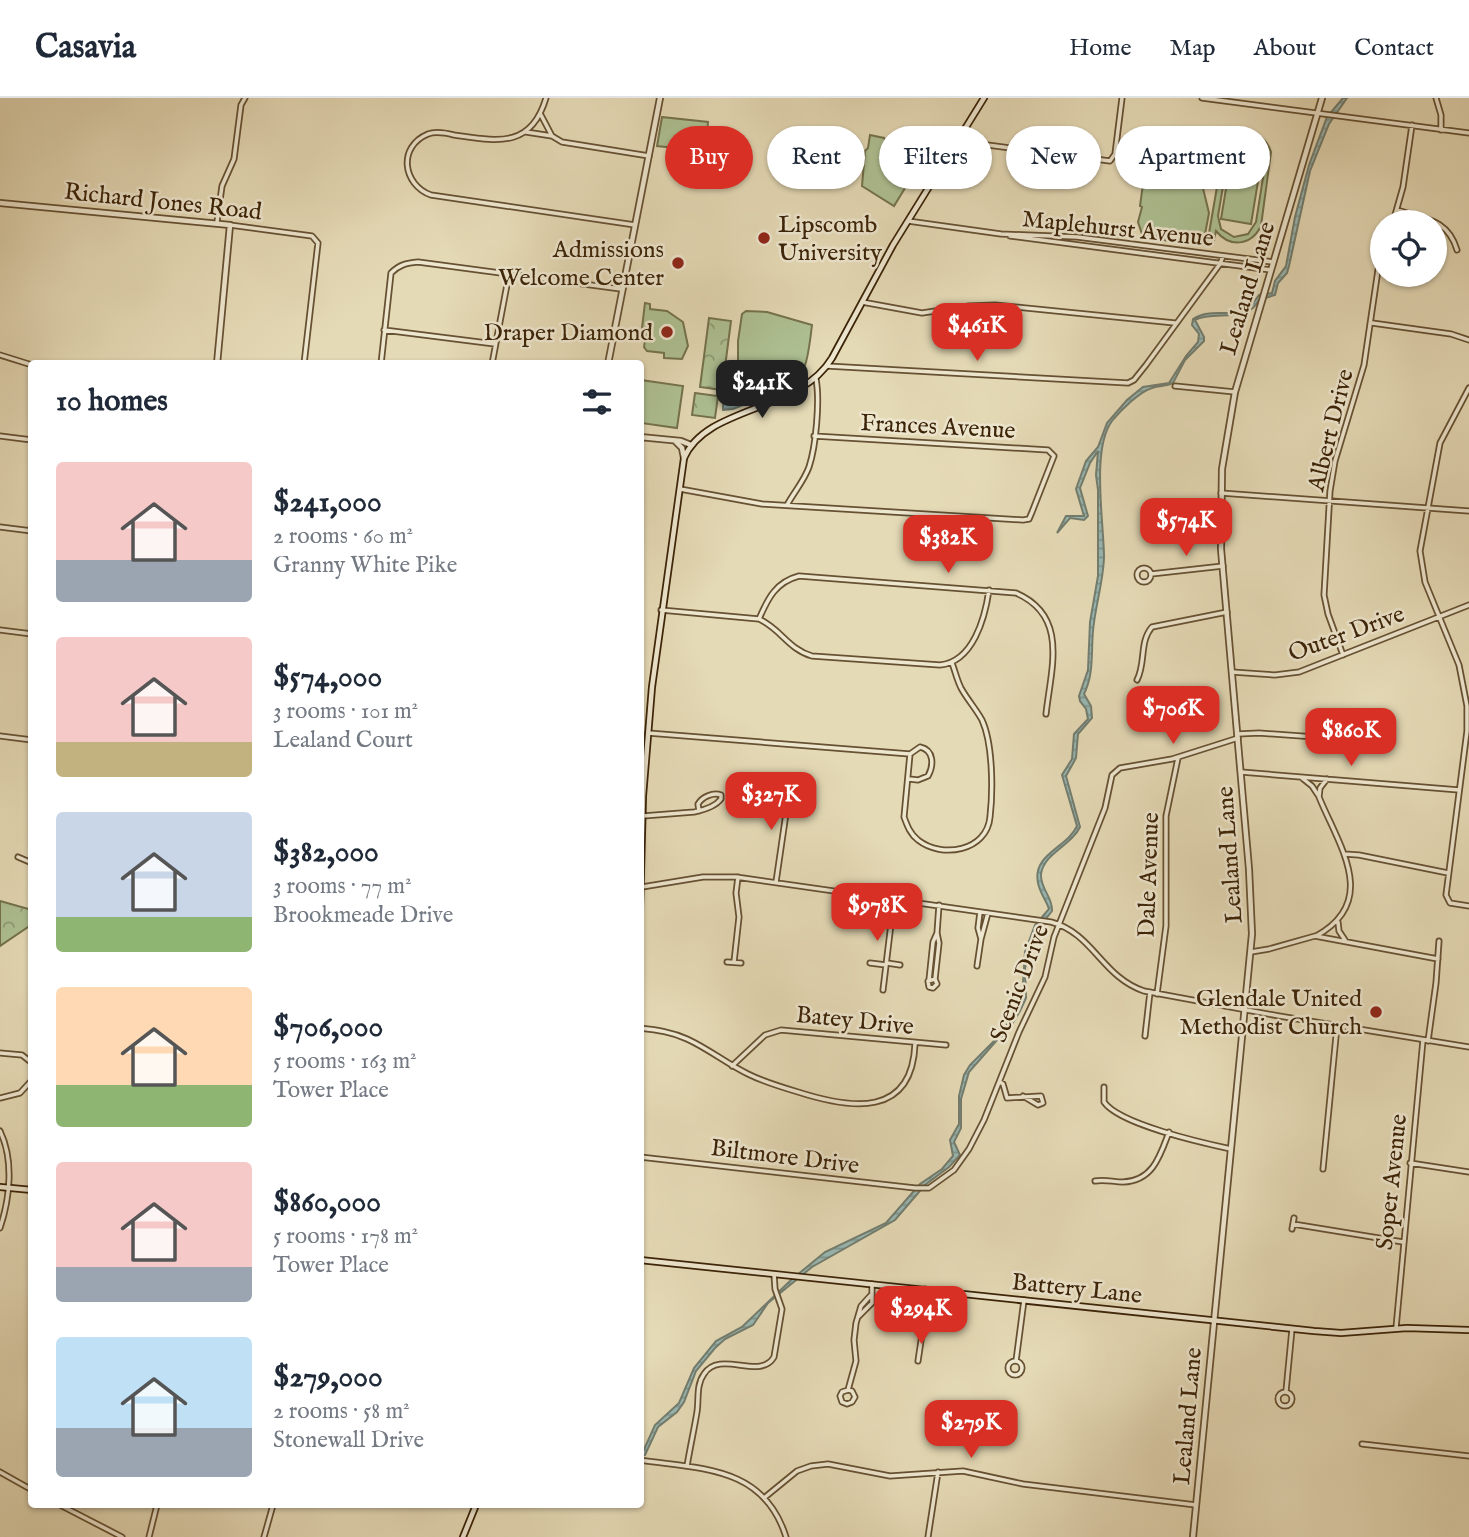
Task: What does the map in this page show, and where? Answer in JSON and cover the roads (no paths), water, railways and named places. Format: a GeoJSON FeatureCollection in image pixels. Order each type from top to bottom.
{"type":"FeatureCollection","features":[{"type":"Feature","properties":{"kind":"street"},"geometry":{"type":"LineString","coordinates":[[217,222],[218,200],[234,159],[241,105],[245,98]]}},
{"type":"Feature","properties":{"kind":"street"},"geometry":{"type":"LineString","coordinates":[[545,98],[541,115],[526,132],[514,138],[496,140],[429,133],[413,145],[408,158],[411,180],[421,191],[431,195],[635,225]]}},
{"type":"Feature","properties":{"kind":"street"},"geometry":{"type":"LineString","coordinates":[[609,360],[660,98]]}},
{"type":"Feature","properties":{"kind":"street"},"geometry":{"type":"LineString","coordinates":[[966,126],[984,98]]}},
{"type":"Feature","properties":{"kind":"street"},"geometry":{"type":"LineString","coordinates":[[992,145],[1112,160],[1122,98]]}},
{"type":"Feature","properties":{"kind":"street"},"geometry":{"type":"LineString","coordinates":[[1202,98],[1469,133]]}},
{"type":"Feature","properties":{"kind":"street","name":"Lealand Lane"},"geometry":{"type":"LineString","coordinates":[[1193,1537],[1251,952],[1251,888],[1223,566],[1221,494],[1224,448],[1235,391],[1322,98]]}},
{"type":"Feature","properties":{"kind":"street"},"geometry":{"type":"LineString","coordinates":[[1436,98],[1441,115],[1441,130]]}},
{"type":"Feature","properties":{"kind":"street"},"geometry":{"type":"LineString","coordinates":[[541,115],[551,136]]}},
{"type":"Feature","properties":{"kind":"street"},"geometry":{"type":"LineString","coordinates":[[1397,210],[1406,173],[1412,125]]}},
{"type":"Feature","properties":{"kind":"street"},"geometry":{"type":"LineString","coordinates":[[526,132],[551,136],[577,146],[649,156]]}},
{"type":"Feature","properties":{"kind":"street"},"geometry":{"type":"LineString","coordinates":[[644,799],[661,610],[684,458],[691,445],[711,428],[780,399],[816,379],[827,366],[928,189]]}},
{"type":"Feature","properties":{"kind":"street","name":"Richard Jones Road"},"geometry":{"type":"LineString","coordinates":[[0,203],[217,222],[312,236],[318,243],[304,360]]}},
{"type":"Feature","properties":{"kind":"street","name":"Maplehurst Avenue"},"geometry":{"type":"LineString","coordinates":[[908,221],[1001,234],[1077,237],[1273,262]]}},
{"type":"Feature","properties":{"kind":"street"},"geometry":{"type":"LineString","coordinates":[[217,360],[230,225]]}},
{"type":"Feature","properties":{"kind":"street"},"geometry":{"type":"LineString","coordinates":[[1447,230],[1457,250]]}},
{"type":"Feature","properties":{"kind":"street","name":"Maplehurst Avenue"},"geometry":{"type":"LineString","coordinates":[[1001,234],[1015,238],[1271,270]]}},
{"type":"Feature","properties":{"kind":"street"},"geometry":{"type":"LineString","coordinates":[[827,366],[1121,384],[1132,381],[1220,264],[1223,256]]}},
{"type":"Feature","properties":{"kind":"street"},"geometry":{"type":"LineString","coordinates":[[381,360],[391,273],[398,266],[418,262],[621,289]]}},
{"type":"Feature","properties":{"kind":"street"},"geometry":{"type":"LineString","coordinates":[[493,360],[509,274]]}},
{"type":"Feature","properties":{"kind":"street","name":"Albert Drive"},"geometry":{"type":"LineString","coordinates":[[1343,655],[1324,595],[1330,501],[1335,461],[1362,374],[1376,287]]}},
{"type":"Feature","properties":{"kind":"street"},"geometry":{"type":"LineString","coordinates":[[862,302],[919,313],[988,305],[1175,323]]}},
{"type":"Feature","properties":{"kind":"street"},"geometry":{"type":"LineString","coordinates":[[1371,323],[1451,334],[1469,340]]}},
{"type":"Feature","properties":{"kind":"street"},"geometry":{"type":"LineString","coordinates":[[384,330],[495,344]]}},
{"type":"Feature","properties":{"kind":"street"},"geometry":{"type":"LineString","coordinates":[[0,355],[28,364]]}},
{"type":"Feature","properties":{"kind":"street"},"geometry":{"type":"LineString","coordinates":[[678,489],[753,503],[787,505],[808,468],[814,436],[816,379]]}},
{"type":"Feature","properties":{"kind":"street"},"geometry":{"type":"LineString","coordinates":[[1175,387],[1235,391]]}},
{"type":"Feature","properties":{"kind":"street"},"geometry":{"type":"LineString","coordinates":[[1469,388],[1440,443],[1421,547],[1421,568],[1462,674],[1468,703],[1446,895],[1448,901],[1469,906]]}},
{"type":"Feature","properties":{"kind":"street"},"geometry":{"type":"LineString","coordinates":[[0,436],[28,440]]}},
{"type":"Feature","properties":{"kind":"street","name":"Frances Avenue"},"geometry":{"type":"LineString","coordinates":[[787,505],[1029,519],[1054,457],[1052,451],[1046,450],[814,436]]}},
{"type":"Feature","properties":{"kind":"street"},"geometry":{"type":"LineString","coordinates":[[644,437],[691,445]]}},
{"type":"Feature","properties":{"kind":"street"},"geometry":{"type":"LineString","coordinates":[[674,441],[682,448],[684,458]]}},
{"type":"Feature","properties":{"kind":"street"},"geometry":{"type":"LineString","coordinates":[[1221,494],[1469,511]]}},
{"type":"Feature","properties":{"kind":"street"},"geometry":{"type":"LineString","coordinates":[[0,527],[28,530]]}},
{"type":"Feature","properties":{"kind":"street"},"geometry":{"type":"LineString","coordinates":[[1151,574],[1223,566]]}},
{"type":"Feature","properties":{"kind":"street"},"geometry":{"type":"LineString","coordinates":[[1143,567],[1149,569],[1151,574],[1150,579],[1145,582],[1139,580],[1137,575],[1143,567]]}},
{"type":"Feature","properties":{"kind":"street"},"geometry":{"type":"LineString","coordinates":[[760,620],[769,598],[778,586],[799,576],[989,590],[1020,595],[1036,604],[1046,617],[1053,641],[1046,714]]}},
{"type":"Feature","properties":{"kind":"street"},"geometry":{"type":"LineString","coordinates":[[661,610],[760,620],[773,627],[797,651],[812,656],[929,665],[952,663],[960,658],[971,643],[989,590]]}},
{"type":"Feature","properties":{"kind":"street","name":"Outer Drive"},"geometry":{"type":"LineString","coordinates":[[1232,672],[1275,675],[1295,673],[1469,605]]}},
{"type":"Feature","properties":{"kind":"street"},"geometry":{"type":"LineString","coordinates":[[1137,680],[1142,669],[1148,626],[1227,612]]}},
{"type":"Feature","properties":{"kind":"street"},"geometry":{"type":"LineString","coordinates":[[0,630],[28,634]]}},
{"type":"Feature","properties":{"kind":"street"},"geometry":{"type":"LineString","coordinates":[[910,754],[904,817],[912,835],[919,841],[950,849],[972,846],[981,840],[988,829],[990,817],[991,776],[986,733],[958,682],[952,663]]}},
{"type":"Feature","properties":{"kind":"street"},"geometry":{"type":"LineString","coordinates":[[648,733],[910,754],[920,747],[928,750],[931,753],[928,776],[918,780],[909,779]]}},
{"type":"Feature","properties":{"kind":"street"},"geometry":{"type":"LineString","coordinates":[[1178,758],[1238,736],[1259,733],[1329,738],[1337,734]]}},
{"type":"Feature","properties":{"kind":"street"},"geometry":{"type":"LineString","coordinates":[[0,736],[28,740]]}},
{"type":"Feature","properties":{"kind":"street","name":"Scenic Drive"},"geometry":{"type":"LineString","coordinates":[[925,1189],[946,1177],[961,1162],[975,1139],[1019,1032],[1044,982],[1054,937],[1093,842],[1115,770],[1178,758]]}},
{"type":"Feature","properties":{"kind":"street","name":"Dale Avenue"},"geometry":{"type":"LineString","coordinates":[[1157,994],[1166,926],[1165,824],[1178,758]]}},
{"type":"Feature","properties":{"kind":"street"},"geometry":{"type":"LineString","coordinates":[[1241,772],[1459,790]]}},
{"type":"Feature","properties":{"kind":"street"},"geometry":{"type":"LineString","coordinates":[[1299,776],[1312,786],[1319,797],[1350,872],[1351,886],[1347,906],[1339,920],[1338,928],[1345,940]]}},
{"type":"Feature","properties":{"kind":"street"},"geometry":{"type":"LineString","coordinates":[[1319,797],[1320,788],[1327,779]]}},
{"type":"Feature","properties":{"kind":"street"},"geometry":{"type":"LineString","coordinates":[[776,882],[790,786]]}},
{"type":"Feature","properties":{"kind":"street"},"geometry":{"type":"LineString","coordinates":[[644,816],[699,811],[718,803],[722,799],[720,795],[713,794],[701,800],[698,804],[699,811]]}},
{"type":"Feature","properties":{"kind":"street"},"geometry":{"type":"LineString","coordinates":[[1344,854],[1448,873]]}},
{"type":"Feature","properties":{"kind":"street"},"geometry":{"type":"LineString","coordinates":[[18,856],[28,861]]}},
{"type":"Feature","properties":{"kind":"street"},"geometry":{"type":"LineString","coordinates":[[644,887],[704,877],[738,877],[1033,919],[1060,925],[1081,937],[1116,976],[1130,985],[1150,992],[1469,1047]]}},
{"type":"Feature","properties":{"kind":"street"},"geometry":{"type":"LineString","coordinates":[[734,962],[739,917],[736,893],[738,877]]}},
{"type":"Feature","properties":{"kind":"street"},"geometry":{"type":"LineString","coordinates":[[883,990],[894,899]]}},
{"type":"Feature","properties":{"kind":"street"},"geometry":{"type":"LineString","coordinates":[[932,980],[933,942],[937,933],[939,905]]}},
{"type":"Feature","properties":{"kind":"street"},"geometry":{"type":"LineString","coordinates":[[980,912],[978,928],[981,939]]}},
{"type":"Feature","properties":{"kind":"street"},"geometry":{"type":"LineString","coordinates":[[977,966],[988,913]]}},
{"type":"Feature","properties":{"kind":"street"},"geometry":{"type":"LineString","coordinates":[[1251,952],[1269,950],[1315,936],[1339,920]]}},
{"type":"Feature","properties":{"kind":"street"},"geometry":{"type":"LineString","coordinates":[[1315,936],[1437,959]]}},
{"type":"Feature","properties":{"kind":"street","name":"Soper Avenue"},"geometry":{"type":"LineString","coordinates":[[1396,1328],[1410,1163],[1439,941]]}},
{"type":"Feature","properties":{"kind":"street"},"geometry":{"type":"LineString","coordinates":[[727,962],[741,963]]}},
{"type":"Feature","properties":{"kind":"street"},"geometry":{"type":"LineString","coordinates":[[870,963],[900,965]]}},
{"type":"Feature","properties":{"kind":"street"},"geometry":{"type":"LineString","coordinates":[[1145,1037],[1150,992]]}},
{"type":"Feature","properties":{"kind":"street"},"geometry":{"type":"LineString","coordinates":[[1323,1169],[1337,1026]]}},
{"type":"Feature","properties":{"kind":"street"},"geometry":{"type":"LineString","coordinates":[[644,1029],[682,1037],[766,1082],[836,1101],[870,1104],[888,1099],[903,1087],[912,1067],[915,1044]]}},
{"type":"Feature","properties":{"kind":"street","name":"Batey Drive"},"geometry":{"type":"LineString","coordinates":[[732,1066],[760,1039],[774,1031],[808,1031],[915,1044],[946,1045]]}},
{"type":"Feature","properties":{"kind":"street"},"geometry":{"type":"LineString","coordinates":[[0,1053],[22,1055],[28,1060]]}},
{"type":"Feature","properties":{"kind":"street"},"geometry":{"type":"LineString","coordinates":[[1000,1082],[1007,1098],[1023,1096],[1041,1096],[1043,1103],[1035,1104],[1023,1096]]}},
{"type":"Feature","properties":{"kind":"street"},"geometry":{"type":"LineString","coordinates":[[0,1098],[20,1093],[28,1086]]}},
{"type":"Feature","properties":{"kind":"street"},"geometry":{"type":"LineString","coordinates":[[1104,1087],[1104,1102],[1112,1111],[1169,1132],[1231,1149]]}},
{"type":"Feature","properties":{"kind":"street"},"geometry":{"type":"LineString","coordinates":[[0,1131],[2,1143],[9,1156],[8,1188],[0,1228]]}},
{"type":"Feature","properties":{"kind":"street"},"geometry":{"type":"LineString","coordinates":[[1095,1181],[1127,1181],[1144,1177],[1156,1164],[1169,1132]]}},
{"type":"Feature","properties":{"kind":"street","name":"Biltmore Drive"},"geometry":{"type":"LineString","coordinates":[[644,1157],[925,1189]]}},
{"type":"Feature","properties":{"kind":"street"},"geometry":{"type":"LineString","coordinates":[[1410,1163],[1469,1172]]}},
{"type":"Feature","properties":{"kind":"street"},"geometry":{"type":"LineString","coordinates":[[0,1187],[28,1190]]}},
{"type":"Feature","properties":{"kind":"street"},"geometry":{"type":"LineString","coordinates":[[1294,1218],[1293,1227],[1403,1242]]}},
{"type":"Feature","properties":{"kind":"street","name":"Battery Lane"},"geometry":{"type":"LineString","coordinates":[[644,1259],[1292,1329],[1341,1333],[1396,1328],[1469,1330]]}},
{"type":"Feature","properties":{"kind":"street"},"geometry":{"type":"LineString","coordinates":[[687,1466],[700,1382],[709,1368],[722,1364],[763,1366],[773,1360],[782,1309],[775,1289],[774,1274]]}},
{"type":"Feature","properties":{"kind":"street"},"geometry":{"type":"LineString","coordinates":[[858,1317],[871,1304],[872,1284]]}},
{"type":"Feature","properties":{"kind":"street"},"geometry":{"type":"LineString","coordinates":[[918,1361],[925,1289]]}},
{"type":"Feature","properties":{"kind":"street"},"geometry":{"type":"LineString","coordinates":[[922,1334],[929,1319],[931,1290]]}},
{"type":"Feature","properties":{"kind":"street"},"geometry":{"type":"LineString","coordinates":[[848,1390],[856,1361],[854,1335],[858,1317],[861,1306],[871,1295]]}},
{"type":"Feature","properties":{"kind":"street"},"geometry":{"type":"LineString","coordinates":[[1016,1361],[1024,1300]]}},
{"type":"Feature","properties":{"kind":"street"},"geometry":{"type":"LineString","coordinates":[[1286,1391],[1292,1329]]}},
{"type":"Feature","properties":{"kind":"street"},"geometry":{"type":"LineString","coordinates":[[1016,1361],[1022,1369],[1014,1375],[1008,1367],[1010,1362],[1016,1361]]}},
{"type":"Feature","properties":{"kind":"street"},"geometry":{"type":"LineString","coordinates":[[848,1390],[852,1391],[855,1397],[852,1402],[846,1404],[840,1396],[848,1390]]}},
{"type":"Feature","properties":{"kind":"street"},"geometry":{"type":"LineString","coordinates":[[1286,1391],[1291,1394],[1292,1399],[1290,1404],[1285,1406],[1279,1403],[1278,1397],[1286,1391]]}},
{"type":"Feature","properties":{"kind":"street"},"geometry":{"type":"LineString","coordinates":[[1362,1444],[1469,1456]]}},
{"type":"Feature","properties":{"kind":"street"},"geometry":{"type":"LineString","coordinates":[[644,1461],[732,1475],[764,1498],[780,1521],[786,1537]]}},
{"type":"Feature","properties":{"kind":"street"},"geometry":{"type":"LineString","coordinates":[[764,1498],[795,1472],[819,1465],[834,1465],[890,1476],[963,1471],[1023,1484],[1196,1505]]}},
{"type":"Feature","properties":{"kind":"street"},"geometry":{"type":"LineString","coordinates":[[0,1472],[28,1488]]}},
{"type":"Feature","properties":{"kind":"street"},"geometry":{"type":"LineString","coordinates":[[928,1537],[938,1472]]}},
{"type":"Feature","properties":{"kind":"street"},"geometry":{"type":"LineString","coordinates":[[66,1508],[122,1537]]}},
{"type":"Feature","properties":{"kind":"street"},"geometry":{"type":"LineString","coordinates":[[149,1537],[156,1508]]}},
{"type":"Feature","properties":{"kind":"street"},"geometry":{"type":"LineString","coordinates":[[264,1537],[272,1508]]}},
{"type":"Feature","properties":{"kind":"street"},"geometry":{"type":"LineString","coordinates":[[463,1537],[475,1508]]}},
{"type":"Feature","properties":{"kind":"water"},"geometry":{"type":"Polygon","coordinates":[[[1343,98],[1347,98],[1329,124],[1310,171],[1289,266],[1287,273],[1278,283],[1275,295],[1259,300],[1247,312],[1195,320],[1204,341],[1185,360],[1173,383],[1147,390],[1136,398],[1112,421],[1106,433],[1100,467],[1104,558],[1094,622],[1091,671],[1084,694],[1091,706],[1092,718],[1078,734],[1076,758],[1066,776],[1080,827],[1043,867],[1041,879],[1051,901],[1052,911],[1039,928],[1030,947],[1025,968],[1026,998],[1020,1011],[1007,1032],[969,1072],[961,1099],[961,1128],[954,1142],[960,1155],[925,1185],[895,1220],[812,1267],[768,1303],[753,1325],[725,1339],[715,1348],[696,1371],[684,1402],[677,1412],[658,1427],[644,1455],[655,1425],[679,1403],[694,1368],[716,1341],[742,1327],[791,1280],[825,1252],[886,1223],[920,1184],[942,1169],[953,1156],[950,1140],[959,1124],[959,1096],[964,1075],[970,1065],[1002,1033],[1022,999],[1025,952],[1035,925],[1049,909],[1038,883],[1040,865],[1077,826],[1062,775],[1072,759],[1074,734],[1088,719],[1079,696],[1088,670],[1090,622],[1098,576],[1098,451],[1080,488],[1088,516],[1084,520],[1070,518],[1057,533],[1066,516],[1084,516],[1076,489],[1086,461],[1098,447],[1107,423],[1127,400],[1143,387],[1169,383],[1186,356],[1198,342],[1199,334],[1192,325],[1193,319],[1210,313],[1243,310],[1259,295],[1272,293],[1275,281],[1286,266],[1295,217],[1309,165],[1327,117],[1343,98]]]}},
{"type":"Feature","properties":{"kind":"water"},"geometry":{"type":"Polygon","coordinates":[[[745,390],[759,395],[760,398],[733,409],[723,410],[726,397],[736,391],[745,390]]]}},
{"type":"Feature","properties":{"kind":"place","name":"Lipscomb University"},"geometry":{"type":"Point","coordinates":[764,238]}},
{"type":"Feature","properties":{"kind":"place","name":"Admissions Welcome Center"},"geometry":{"type":"Point","coordinates":[678,263]}},
{"type":"Feature","properties":{"kind":"place","name":"Draper Diamond"},"geometry":{"type":"Point","coordinates":[667,332]}},
{"type":"Feature","properties":{"kind":"place","name":"Glendale United Methodist Church"},"geometry":{"type":"Point","coordinates":[1376,1012]}}]}
